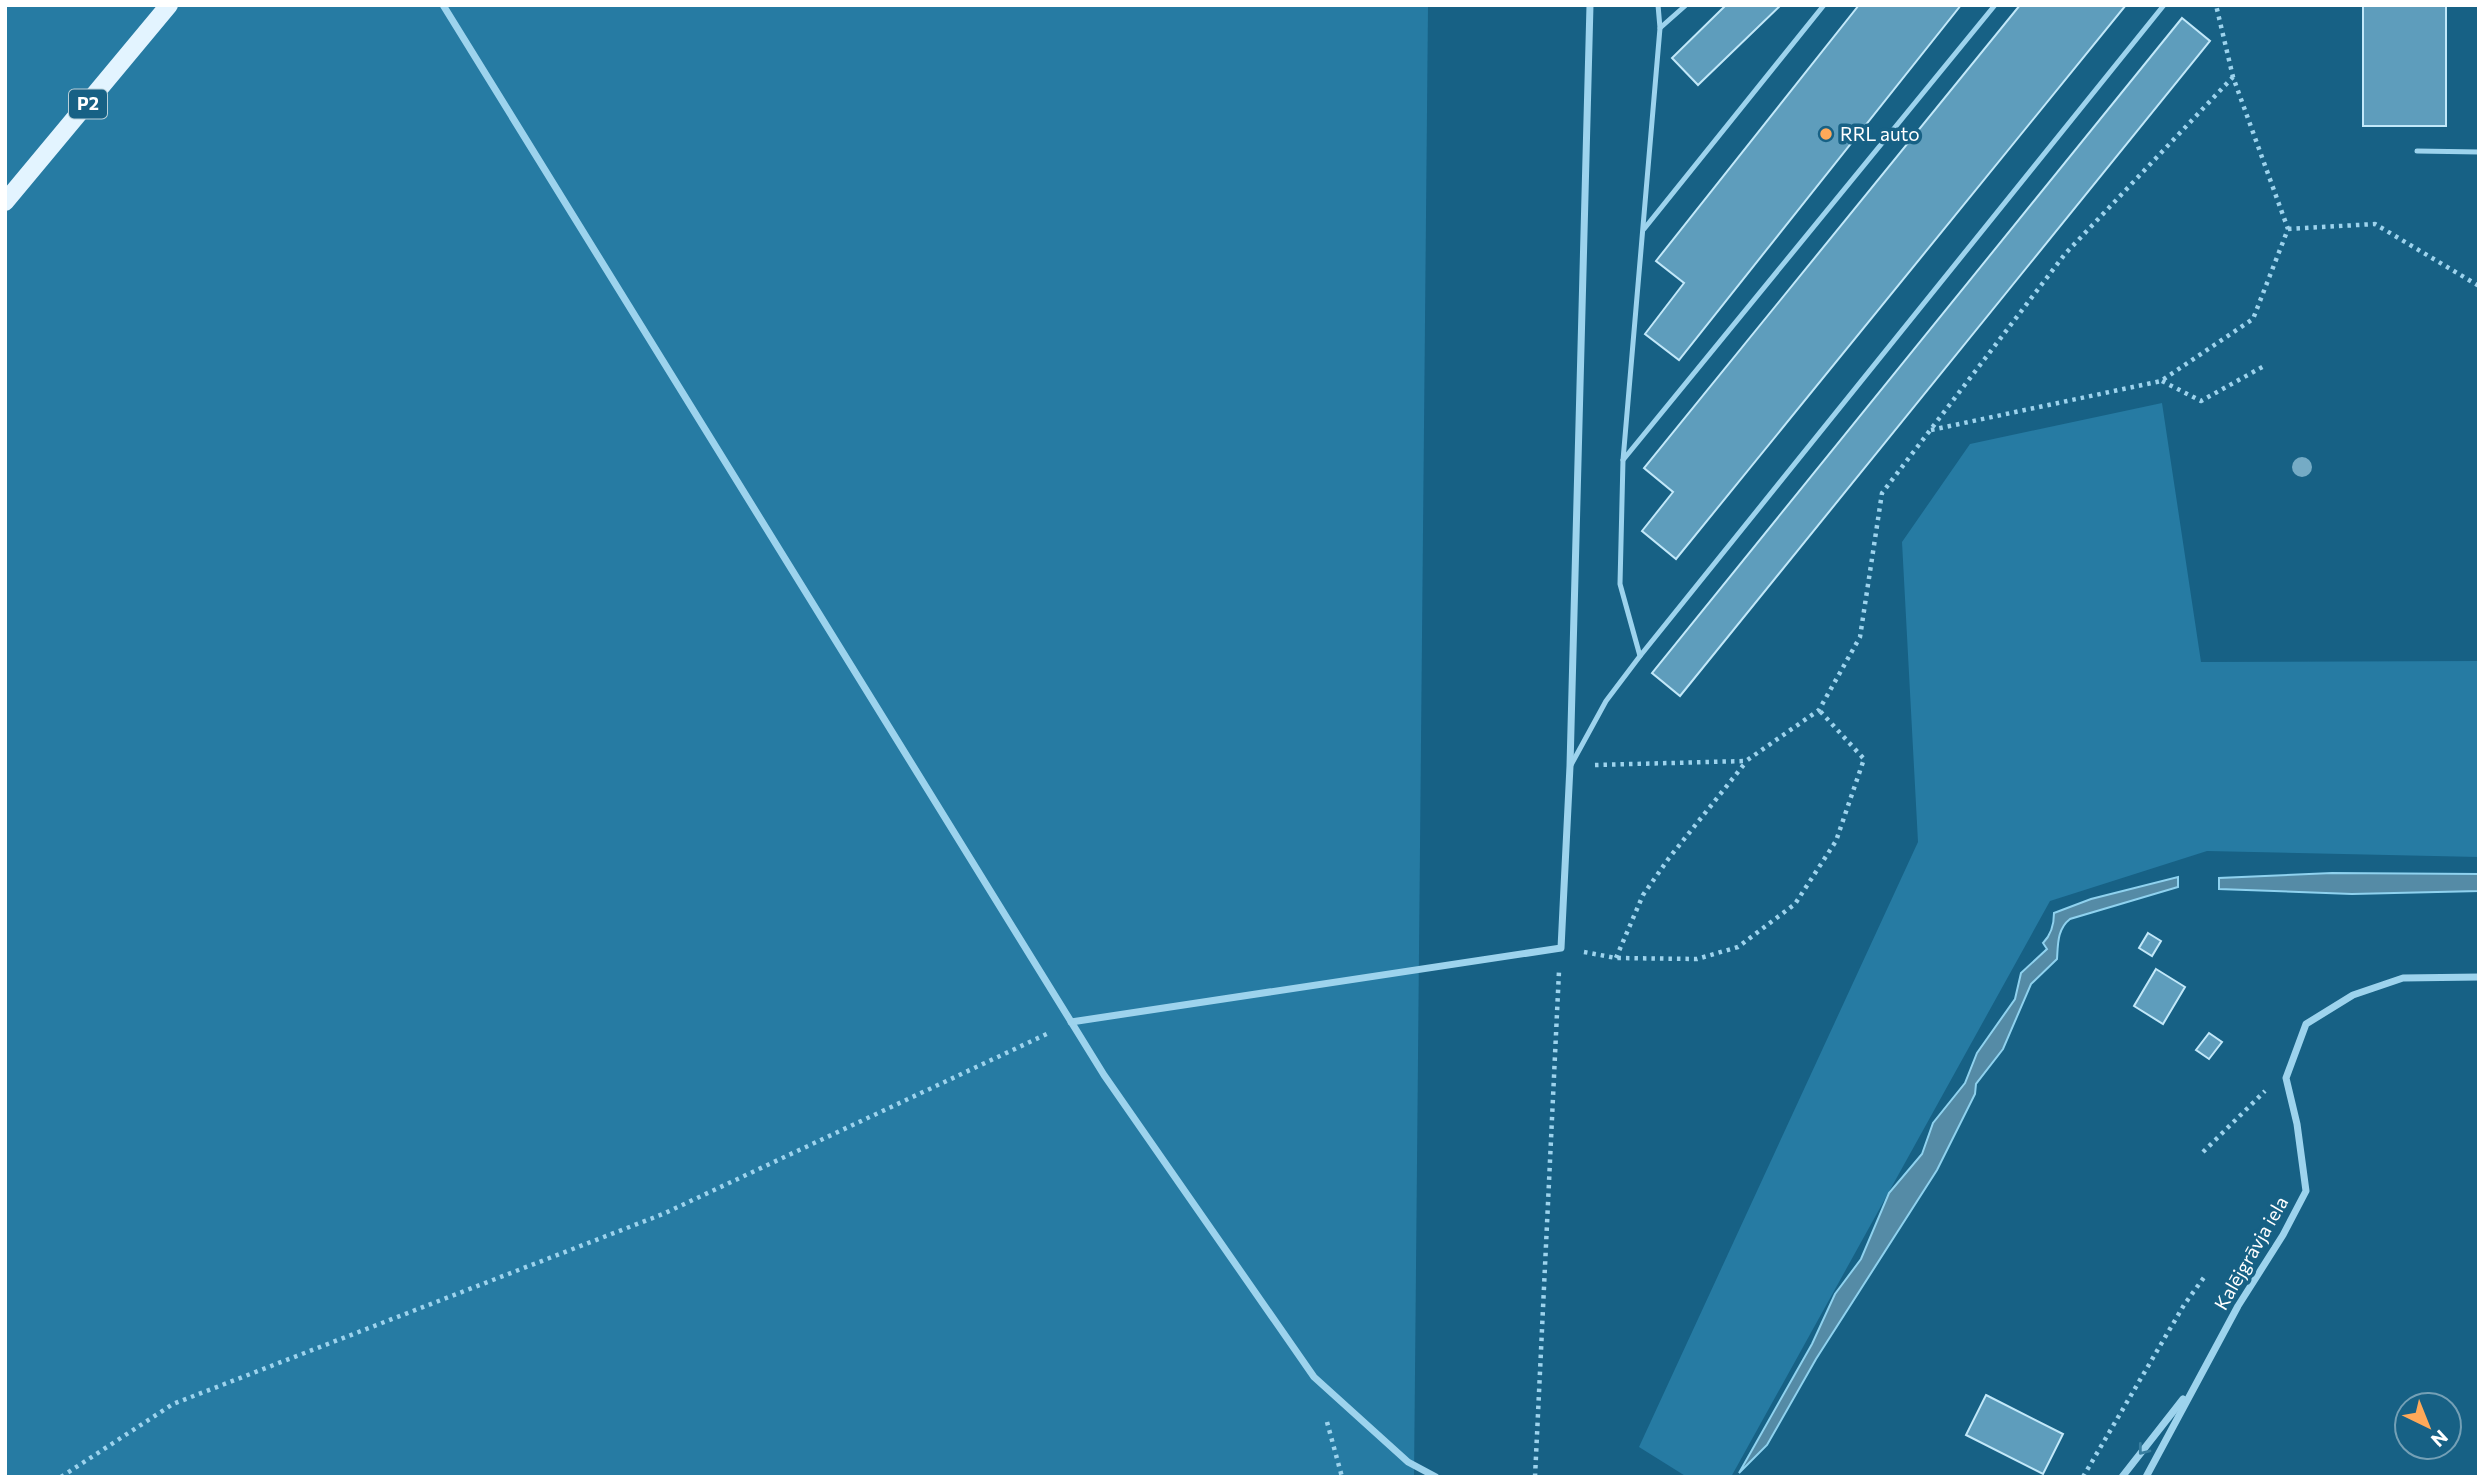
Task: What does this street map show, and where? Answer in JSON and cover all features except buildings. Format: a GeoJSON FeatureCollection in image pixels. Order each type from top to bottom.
{"type":"FeatureCollection","features":[{"type":"Feature","properties":{"kind":"main road","name":"P2"},"geometry":{"type":"LineString","coordinates":[[5,202],[169,5]]}},
{"type":"Feature","properties":{"kind":"street"},"geometry":{"type":"LineString","coordinates":[[443,5],[1104,1075],[1314,1377],[1408,1462],[1436,1477]]}},
{"type":"Feature","properties":{"kind":"street"},"geometry":{"type":"LineString","coordinates":[[1072,1022],[1561,948],[1570,766],[1590,5]]}},
{"type":"Feature","properties":{"kind":"street"},"geometry":{"type":"LineString","coordinates":[[2286,1078],[2306,1024],[2353,995],[2403,978],[2479,977]]}},
{"type":"Feature","properties":{"kind":"street","name":"Kalējgrāvja iela"},"geometry":{"type":"LineString","coordinates":[[2146,1477],[2194,1385],[2238,1306],[2283,1235],[2305,1191],[2297,1124],[2286,1078]]}},
{"type":"Feature","properties":{"kind":"street","name":"Kalējgrāvja iela"},"geometry":{"type":"LineString","coordinates":[[2122,1477],[2194,1385]]}},
{"type":"Feature","properties":{"kind":"lane"},"geometry":{"type":"LineString","coordinates":[[1640,656],[1620,584],[1623,460],[1660,28],[1658,5]]}},
{"type":"Feature","properties":{"kind":"lane"},"geometry":{"type":"LineString","coordinates":[[1660,28],[1686,5]]}},
{"type":"Feature","properties":{"kind":"lane"},"geometry":{"type":"LineString","coordinates":[[1642,232],[1824,5]]}},
{"type":"Feature","properties":{"kind":"lane"},"geometry":{"type":"LineString","coordinates":[[1623,460],[1995,5]]}},
{"type":"Feature","properties":{"kind":"lane"},"geometry":{"type":"LineString","coordinates":[[1570,766],[1606,701],[1640,656],[2164,5]]}},
{"type":"Feature","properties":{"kind":"lane"},"geometry":{"type":"LineString","coordinates":[[2417,151],[2479,152]]}},
{"type":"Feature","properties":{"kind":"path"},"geometry":{"type":"LineString","coordinates":[[1930,431],[2161,381],[2253,319],[2288,229],[2233,77],[2216,5]]}},
{"type":"Feature","properties":{"kind":"path"},"geometry":{"type":"LineString","coordinates":[[1616,958],[1643,895],[1746,761],[1819,710],[1860,637],[1882,493],[2065,254],[2233,77]]}},
{"type":"Feature","properties":{"kind":"path"},"geometry":{"type":"LineString","coordinates":[[2288,229],[2375,224],[2479,286]]}},
{"type":"Feature","properties":{"kind":"path"},"geometry":{"type":"LineString","coordinates":[[2161,381],[2202,401],[2264,366]]}},
{"type":"Feature","properties":{"kind":"path"},"geometry":{"type":"LineString","coordinates":[[1535,1477],[1561,948],[1616,958],[1697,959],[1738,947],[1795,904],[1836,841],[1864,759],[1819,710]]}},
{"type":"Feature","properties":{"kind":"path"},"geometry":{"type":"LineString","coordinates":[[1570,766],[1746,761]]}},
{"type":"Feature","properties":{"kind":"path"},"geometry":{"type":"LineString","coordinates":[[61,1477],[173,1404],[663,1214],[1072,1022]]}},
{"type":"Feature","properties":{"kind":"path"},"geometry":{"type":"LineString","coordinates":[[2203,1152],[2264,1091],[2286,1078]]}},
{"type":"Feature","properties":{"kind":"path"},"geometry":{"type":"LineString","coordinates":[[2083,1477],[2184,1305],[2205,1276]]}},
{"type":"Feature","properties":{"kind":"path"},"geometry":{"type":"LineString","coordinates":[[1314,1377],[1342,1477]]}},
{"type":"Feature","properties":{"kind":"shaded area"},"geometry":{"type":"Polygon","coordinates":[[[5,5],[1428,5],[1414,1477],[5,1477],[5,5]]]}},
{"type":"Feature","properties":{"kind":"shaded area"},"geometry":{"type":"Polygon","coordinates":[[[2162,403],[2201,662],[2479,661],[2479,857],[2207,851],[2050,901],[1731,1477],[1687,1477],[1639,1447],[1918,842],[1902,542],[1970,444],[2162,403]]]}},
{"type":"Feature","properties":{"kind":"shaded area"},"geometry":{"type":"Polygon","coordinates":[[[2332,873],[2479,874],[2479,891],[2352,894],[2219,889],[2219,878],[2332,873]]]}},
{"type":"Feature","properties":{"kind":"shaded area"},"geometry":{"type":"Polygon","coordinates":[[[2178,877],[2178,887],[2070,919],[2066,923],[2059,938],[2057,959],[2031,984],[2003,1049],[1976,1084],[1975,1094],[1937,1170],[1816,1359],[1767,1445],[1739,1473],[1812,1344],[1835,1294],[1861,1259],[1889,1193],[1922,1154],[1933,1123],[1965,1083],[1977,1053],[2015,999],[2021,973],[2047,949],[2043,943],[2052,929],[2054,913],[2091,899],[2178,877]]]}},
{"type":"Feature","properties":{"kind":"place","name":"RRL auto"},"geometry":{"type":"Point","coordinates":[1826,134]}}]}
